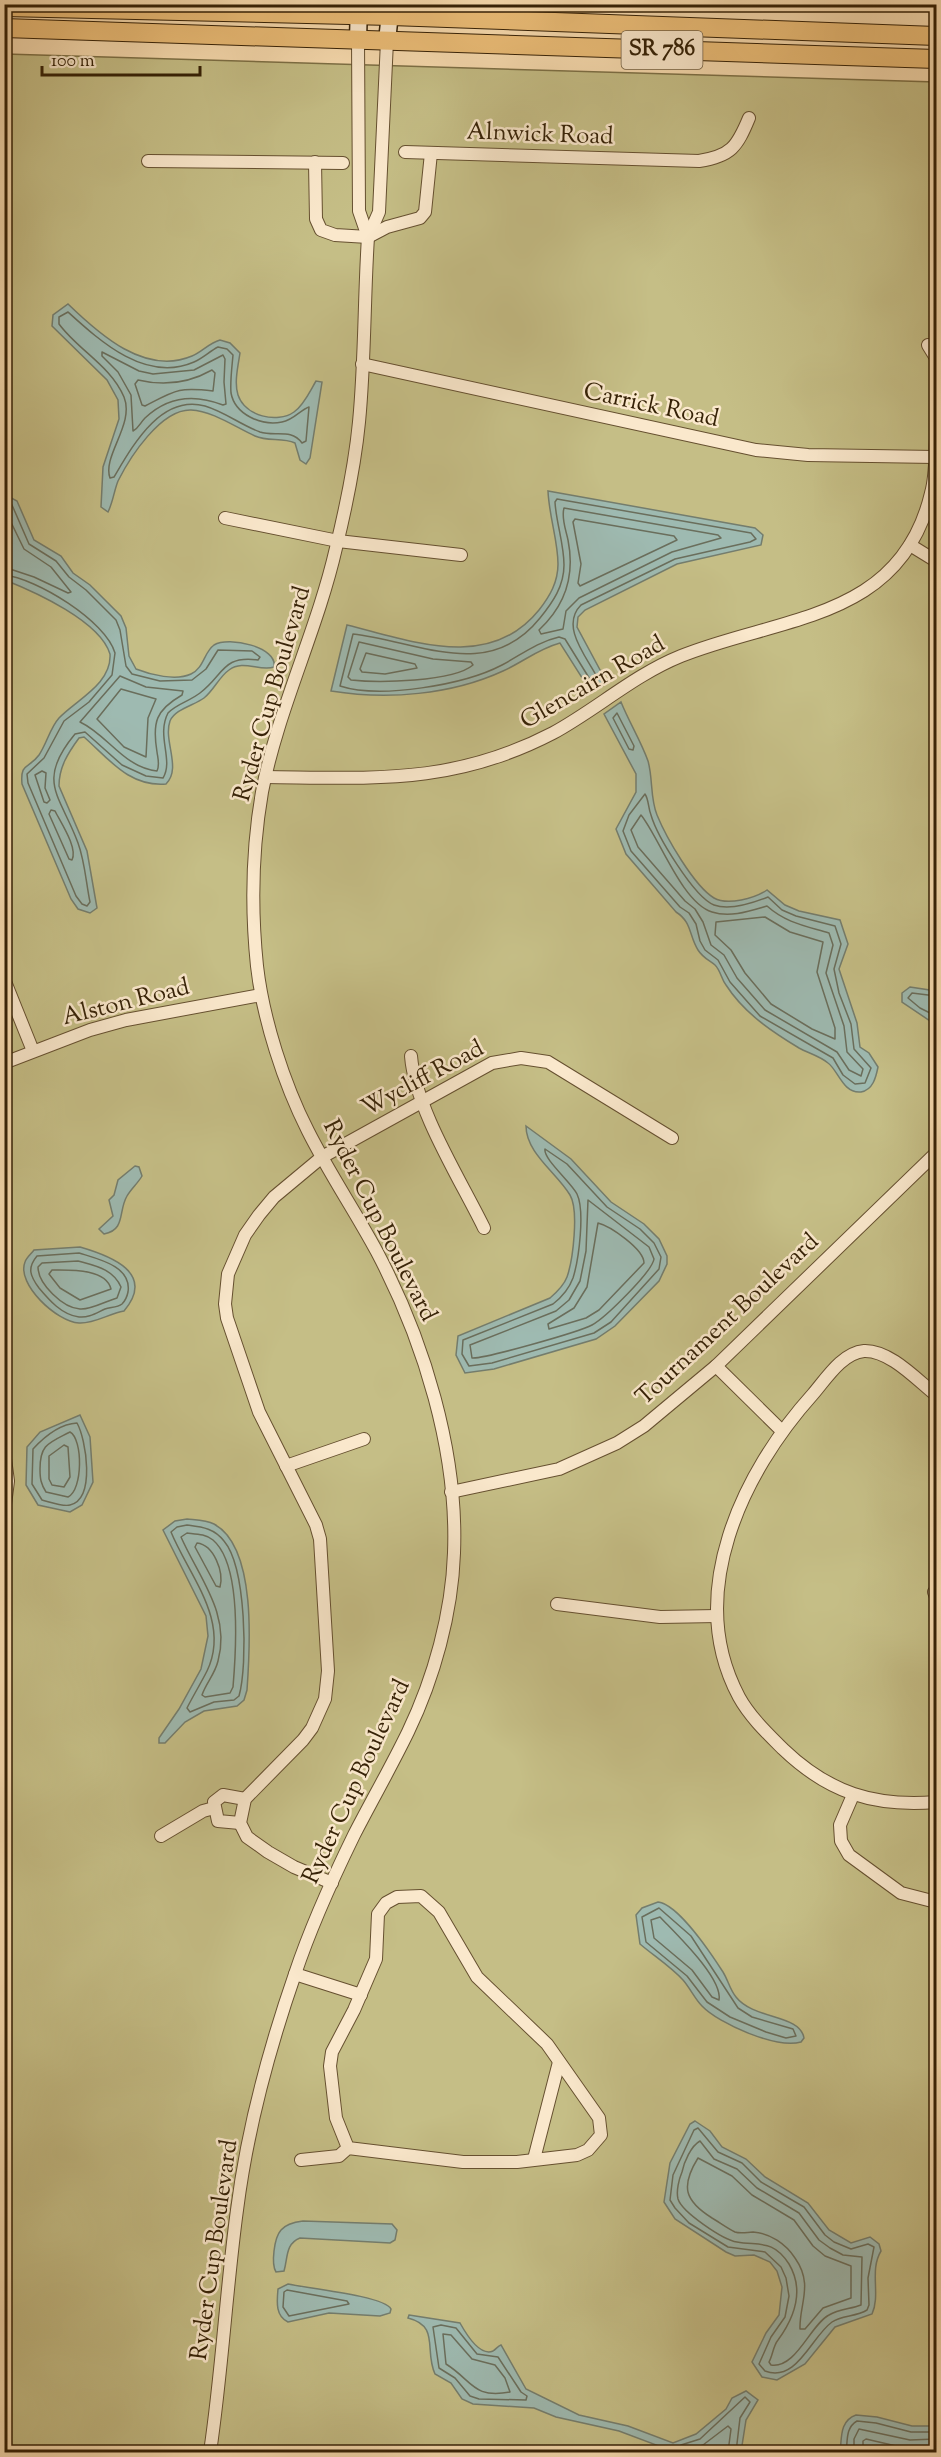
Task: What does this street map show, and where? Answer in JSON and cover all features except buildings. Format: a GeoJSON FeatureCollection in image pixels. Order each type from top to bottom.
{"type":"FeatureCollection","features":[{"type":"Feature","properties":{"kind":"main road","name":"SR 786"},"geometry":{"type":"LineString","coordinates":[[4,7],[391,10],[936,36]]}},
{"type":"Feature","properties":{"kind":"main road","name":"SR 786"},"geometry":{"type":"LineString","coordinates":[[4,28],[936,59]]}},
{"type":"Feature","properties":{"kind":"street"},"geometry":{"type":"LineString","coordinates":[[358,40],[359,10]]}},
{"type":"Feature","properties":{"kind":"street"},"geometry":{"type":"LineString","coordinates":[[387,41],[391,10]]}},
{"type":"Feature","properties":{"kind":"street","name":"Ryder Cup Boulevard"},"geometry":{"type":"LineString","coordinates":[[358,40],[359,211],[368,237]]}},
{"type":"Feature","properties":{"kind":"street","name":"Ryder Cup Boulevard"},"geometry":{"type":"LineString","coordinates":[[210,2452],[237,2205],[255,2117],[295,1974],[332,1883],[411,1727],[443,1630],[452,1579],[454,1520],[451,1492],[437,1412],[415,1334],[376,1251],[304,1125],[271,1034],[261,995],[253,912],[253,880],[266,777],[338,541],[360,421],[368,237],[379,212],[387,41]]}},
{"type":"Feature","properties":{"kind":"street","name":"Alnwick Road"},"geometry":{"type":"LineString","coordinates":[[368,237],[387,227],[420,218],[425,212],[431,153],[699,161],[716,158],[738,145],[749,118]]}},
{"type":"Feature","properties":{"kind":"street","name":"Ryder Cup Boulevard"},"geometry":{"type":"LineString","coordinates":[[358,147],[352,166],[353,214],[363,224]]}},
{"type":"Feature","properties":{"kind":"street"},"geometry":{"type":"LineString","coordinates":[[405,152],[431,153]]}},
{"type":"Feature","properties":{"kind":"street"},"geometry":{"type":"LineString","coordinates":[[148,161],[343,163]]}},
{"type":"Feature","properties":{"kind":"street"},"geometry":{"type":"LineString","coordinates":[[315,162],[316,219],[321,230],[335,235],[368,237]]}},
{"type":"Feature","properties":{"kind":"street"},"geometry":{"type":"LineString","coordinates":[[359,193],[380,194]]}},
{"type":"Feature","properties":{"kind":"street"},"geometry":{"type":"LineString","coordinates":[[928,345],[936,358],[936,407]]}},
{"type":"Feature","properties":{"kind":"street","name":"Carrick Road"},"geometry":{"type":"LineString","coordinates":[[362,363],[756,450],[808,455],[935,457]]}},
{"type":"Feature","properties":{"kind":"street","name":"Glencairn Road"},"geometry":{"type":"LineString","coordinates":[[266,777],[399,778],[438,773],[509,753],[556,731],[627,684],[680,656],[802,619],[859,596],[890,570],[910,545],[919,529],[932,493],[936,439]]}},
{"type":"Feature","properties":{"kind":"street"},"geometry":{"type":"LineString","coordinates":[[225,519],[338,541],[461,555]]}},
{"type":"Feature","properties":{"kind":"street"},"geometry":{"type":"LineString","coordinates":[[910,545],[936,561]]}},
{"type":"Feature","properties":{"kind":"street"},"geometry":{"type":"LineString","coordinates":[[936,884],[936,904]]}},
{"type":"Feature","properties":{"kind":"street"},"geometry":{"type":"LineString","coordinates":[[4,979],[33,1051]]}},
{"type":"Feature","properties":{"kind":"street","name":"Alston Road"},"geometry":{"type":"LineString","coordinates":[[4,1063],[126,1020],[261,995]]}},
{"type":"Feature","properties":{"kind":"street"},"geometry":{"type":"LineString","coordinates":[[411,1056],[412,1078],[421,1102],[484,1228]]}},
{"type":"Feature","properties":{"kind":"street","name":"Wycliff Road"},"geometry":{"type":"LineString","coordinates":[[245,1799],[303,1740],[322,1708],[327,1689],[320,1539],[310,1511],[259,1412],[227,1318],[225,1289],[234,1256],[259,1215],[274,1197],[322,1157],[492,1063],[506,1059],[534,1059],[548,1062],[588,1084],[672,1138]]}},
{"type":"Feature","properties":{"kind":"street","name":"Tournament Boulevard"},"geometry":{"type":"LineString","coordinates":[[451,1492],[528,1477],[589,1457],[644,1426],[716,1366],[936,1153]]}},
{"type":"Feature","properties":{"kind":"street"},"geometry":{"type":"LineString","coordinates":[[936,1395],[888,1358],[866,1351],[843,1360],[783,1431],[746,1497],[726,1541],[717,1591],[717,1616],[723,1653],[740,1699],[758,1723],[802,1765],[838,1790],[895,1803],[936,1802]]}},
{"type":"Feature","properties":{"kind":"street"},"geometry":{"type":"LineString","coordinates":[[716,1366],[783,1431]]}},
{"type":"Feature","properties":{"kind":"street"},"geometry":{"type":"LineString","coordinates":[[286,1466],[364,1438]]}},
{"type":"Feature","properties":{"kind":"street"},"geometry":{"type":"LineString","coordinates":[[4,1452],[8,1481],[4,1512]]}},
{"type":"Feature","properties":{"kind":"street"},"geometry":{"type":"LineString","coordinates":[[557,1604],[660,1617],[717,1616]]}},
{"type":"Feature","properties":{"kind":"street"},"geometry":{"type":"LineString","coordinates":[[240,1823],[218,1821],[214,1802],[223,1795],[245,1799],[240,1823],[247,1837],[294,1867],[332,1883]]}},
{"type":"Feature","properties":{"kind":"street"},"geometry":{"type":"LineString","coordinates":[[853,1795],[840,1825],[841,1841],[849,1855],[901,1893],[917,1900],[936,1902]]}},
{"type":"Feature","properties":{"kind":"street"},"geometry":{"type":"LineString","coordinates":[[161,1836],[203,1811],[214,1808]]}},
{"type":"Feature","properties":{"kind":"street"},"geometry":{"type":"LineString","coordinates":[[301,2160],[339,2156],[348,2148],[463,2162],[534,2159],[577,2155],[588,2150],[601,2135],[599,2118],[559,2062],[533,2029],[477,1977],[439,1912],[421,1896],[397,1897],[386,1903],[378,1914],[376,1959],[361,1995],[337,2040],[330,2066],[336,2118],[348,2148]]}},
{"type":"Feature","properties":{"kind":"street"},"geometry":{"type":"LineString","coordinates":[[295,1974],[361,1995]]}},
{"type":"Feature","properties":{"kind":"street"},"geometry":{"type":"LineString","coordinates":[[534,2159],[559,2062]]}},
{"type":"Feature","properties":{"kind":"shaded area"},"geometry":{"type":"Polygon","coordinates":[[[5,54],[936,82],[936,2452],[5,2452],[5,54]]]}},
{"type":"Feature","properties":{"kind":"water"},"geometry":{"type":"Polygon","coordinates":[[[68,304],[108,339],[124,349],[157,361],[174,361],[192,356],[220,340],[230,343],[240,353],[236,380],[238,395],[247,408],[262,416],[287,416],[304,402],[316,381],[322,382],[310,458],[306,464],[300,460],[295,443],[290,441],[260,438],[207,413],[191,410],[180,412],[158,426],[138,448],[118,481],[108,512],[101,507],[103,467],[119,419],[118,400],[107,380],[52,326],[53,315],[68,304]]]}},
{"type":"Feature","properties":{"kind":"water"},"geometry":{"type":"Polygon","coordinates":[[[548,491],[755,528],[763,535],[761,545],[677,564],[585,610],[578,617],[577,627],[606,681],[591,692],[560,643],[483,679],[462,686],[396,695],[331,691],[347,625],[423,644],[449,647],[473,646],[497,641],[519,629],[543,605],[557,577],[558,555],[548,491]]]}},
{"type":"Feature","properties":{"kind":"water"},"geometry":{"type":"Polygon","coordinates":[[[4,494],[17,501],[34,540],[61,556],[73,573],[90,585],[121,616],[126,628],[129,656],[136,669],[164,676],[185,676],[199,668],[214,645],[230,642],[261,649],[273,660],[274,667],[269,668],[234,667],[225,673],[204,698],[173,717],[168,729],[172,770],[166,784],[153,784],[130,776],[84,737],[79,738],[71,749],[65,760],[59,786],[87,851],[97,908],[90,913],[78,909],[71,899],[22,784],[22,772],[39,755],[59,718],[99,683],[109,665],[110,654],[94,630],[80,619],[49,600],[5,580],[4,494]]]}},
{"type":"Feature","properties":{"kind":"water"},"geometry":{"type":"Polygon","coordinates":[[[621,702],[648,761],[653,802],[657,815],[681,860],[706,892],[720,900],[734,901],[756,896],[767,890],[785,905],[799,911],[840,920],[848,944],[839,969],[857,1023],[860,1047],[869,1053],[878,1067],[875,1079],[865,1091],[855,1092],[845,1086],[832,1066],[818,1056],[789,1042],[750,1013],[724,983],[717,967],[698,950],[685,920],[626,854],[616,829],[636,792],[636,774],[604,714],[621,702]]]}},
{"type":"Feature","properties":{"kind":"water"},"geometry":{"type":"Polygon","coordinates":[[[910,987],[936,991],[936,1025],[902,1002],[902,993],[910,987]]]}},
{"type":"Feature","properties":{"kind":"water"},"geometry":{"type":"Polygon","coordinates":[[[526,1126],[571,1159],[611,1202],[644,1224],[659,1239],[667,1256],[667,1264],[659,1281],[615,1326],[596,1339],[494,1369],[465,1373],[456,1355],[458,1336],[550,1298],[564,1283],[569,1269],[574,1235],[573,1202],[564,1187],[536,1154],[527,1136],[526,1126]]]}},
{"type":"Feature","properties":{"kind":"water"},"geometry":{"type":"Polygon","coordinates":[[[135,1166],[139,1167],[142,1176],[124,1202],[119,1224],[111,1232],[104,1234],[99,1229],[113,1216],[109,1200],[114,1195],[118,1180],[135,1166]]]}},
{"type":"Feature","properties":{"kind":"water"},"geometry":{"type":"Polygon","coordinates":[[[80,1247],[116,1261],[132,1276],[135,1286],[133,1298],[124,1311],[90,1322],[79,1323],[60,1316],[32,1291],[24,1271],[26,1260],[34,1250],[80,1247]]]}},
{"type":"Feature","properties":{"kind":"water"},"geometry":{"type":"Polygon","coordinates":[[[80,1415],[90,1437],[93,1482],[82,1505],[70,1512],[38,1505],[26,1485],[27,1447],[40,1432],[80,1415]]]}},
{"type":"Feature","properties":{"kind":"water"},"geometry":{"type":"Polygon","coordinates":[[[187,1519],[214,1524],[228,1536],[238,1554],[248,1600],[247,1690],[244,1700],[237,1706],[204,1711],[185,1722],[165,1743],[159,1743],[159,1738],[179,1709],[201,1669],[208,1636],[206,1616],[163,1530],[175,1521],[187,1519]]]}},
{"type":"Feature","properties":{"kind":"water"},"geometry":{"type":"Polygon","coordinates":[[[658,1902],[675,1911],[694,1931],[723,1972],[736,1997],[754,2010],[794,2025],[801,2030],[804,2038],[801,2042],[778,2042],[749,2033],[721,2020],[702,2006],[678,1975],[640,1944],[636,1915],[642,1908],[658,1902]]]}},
{"type":"Feature","properties":{"kind":"water"},"geometry":{"type":"Polygon","coordinates":[[[695,2121],[710,2131],[722,2147],[746,2159],[765,2177],[808,2203],[829,2230],[851,2243],[870,2237],[879,2244],[881,2251],[876,2266],[876,2299],[872,2314],[835,2327],[805,2364],[777,2380],[762,2377],[752,2362],[766,2333],[779,2315],[782,2287],[777,2271],[770,2262],[754,2255],[735,2256],[726,2252],[675,2219],[664,2202],[670,2163],[690,2124],[695,2121]]]}},
{"type":"Feature","properties":{"kind":"water"},"geometry":{"type":"Polygon","coordinates":[[[303,2221],[392,2224],[397,2230],[395,2240],[390,2243],[300,2238],[289,2248],[284,2271],[276,2272],[274,2257],[279,2234],[288,2225],[303,2221]]]}},
{"type":"Feature","properties":{"kind":"water"},"geometry":{"type":"Polygon","coordinates":[[[288,2284],[375,2300],[386,2304],[391,2309],[390,2313],[380,2316],[329,2313],[288,2322],[281,2316],[277,2303],[278,2289],[288,2284]]]}},
{"type":"Feature","properties":{"kind":"water"},"geometry":{"type":"Polygon","coordinates":[[[409,2315],[460,2323],[473,2343],[488,2352],[501,2345],[526,2389],[579,2415],[628,2426],[673,2443],[696,2434],[726,2409],[732,2398],[746,2391],[758,2400],[746,2420],[741,2452],[665,2452],[667,2449],[619,2431],[556,2417],[534,2408],[473,2404],[462,2399],[451,2383],[435,2374],[428,2333],[418,2322],[408,2318],[409,2315]]]}},
{"type":"Feature","properties":{"kind":"water"},"geometry":{"type":"Polygon","coordinates":[[[856,2415],[877,2417],[912,2426],[936,2426],[936,2452],[840,2452],[844,2426],[856,2415]]]}}]}
